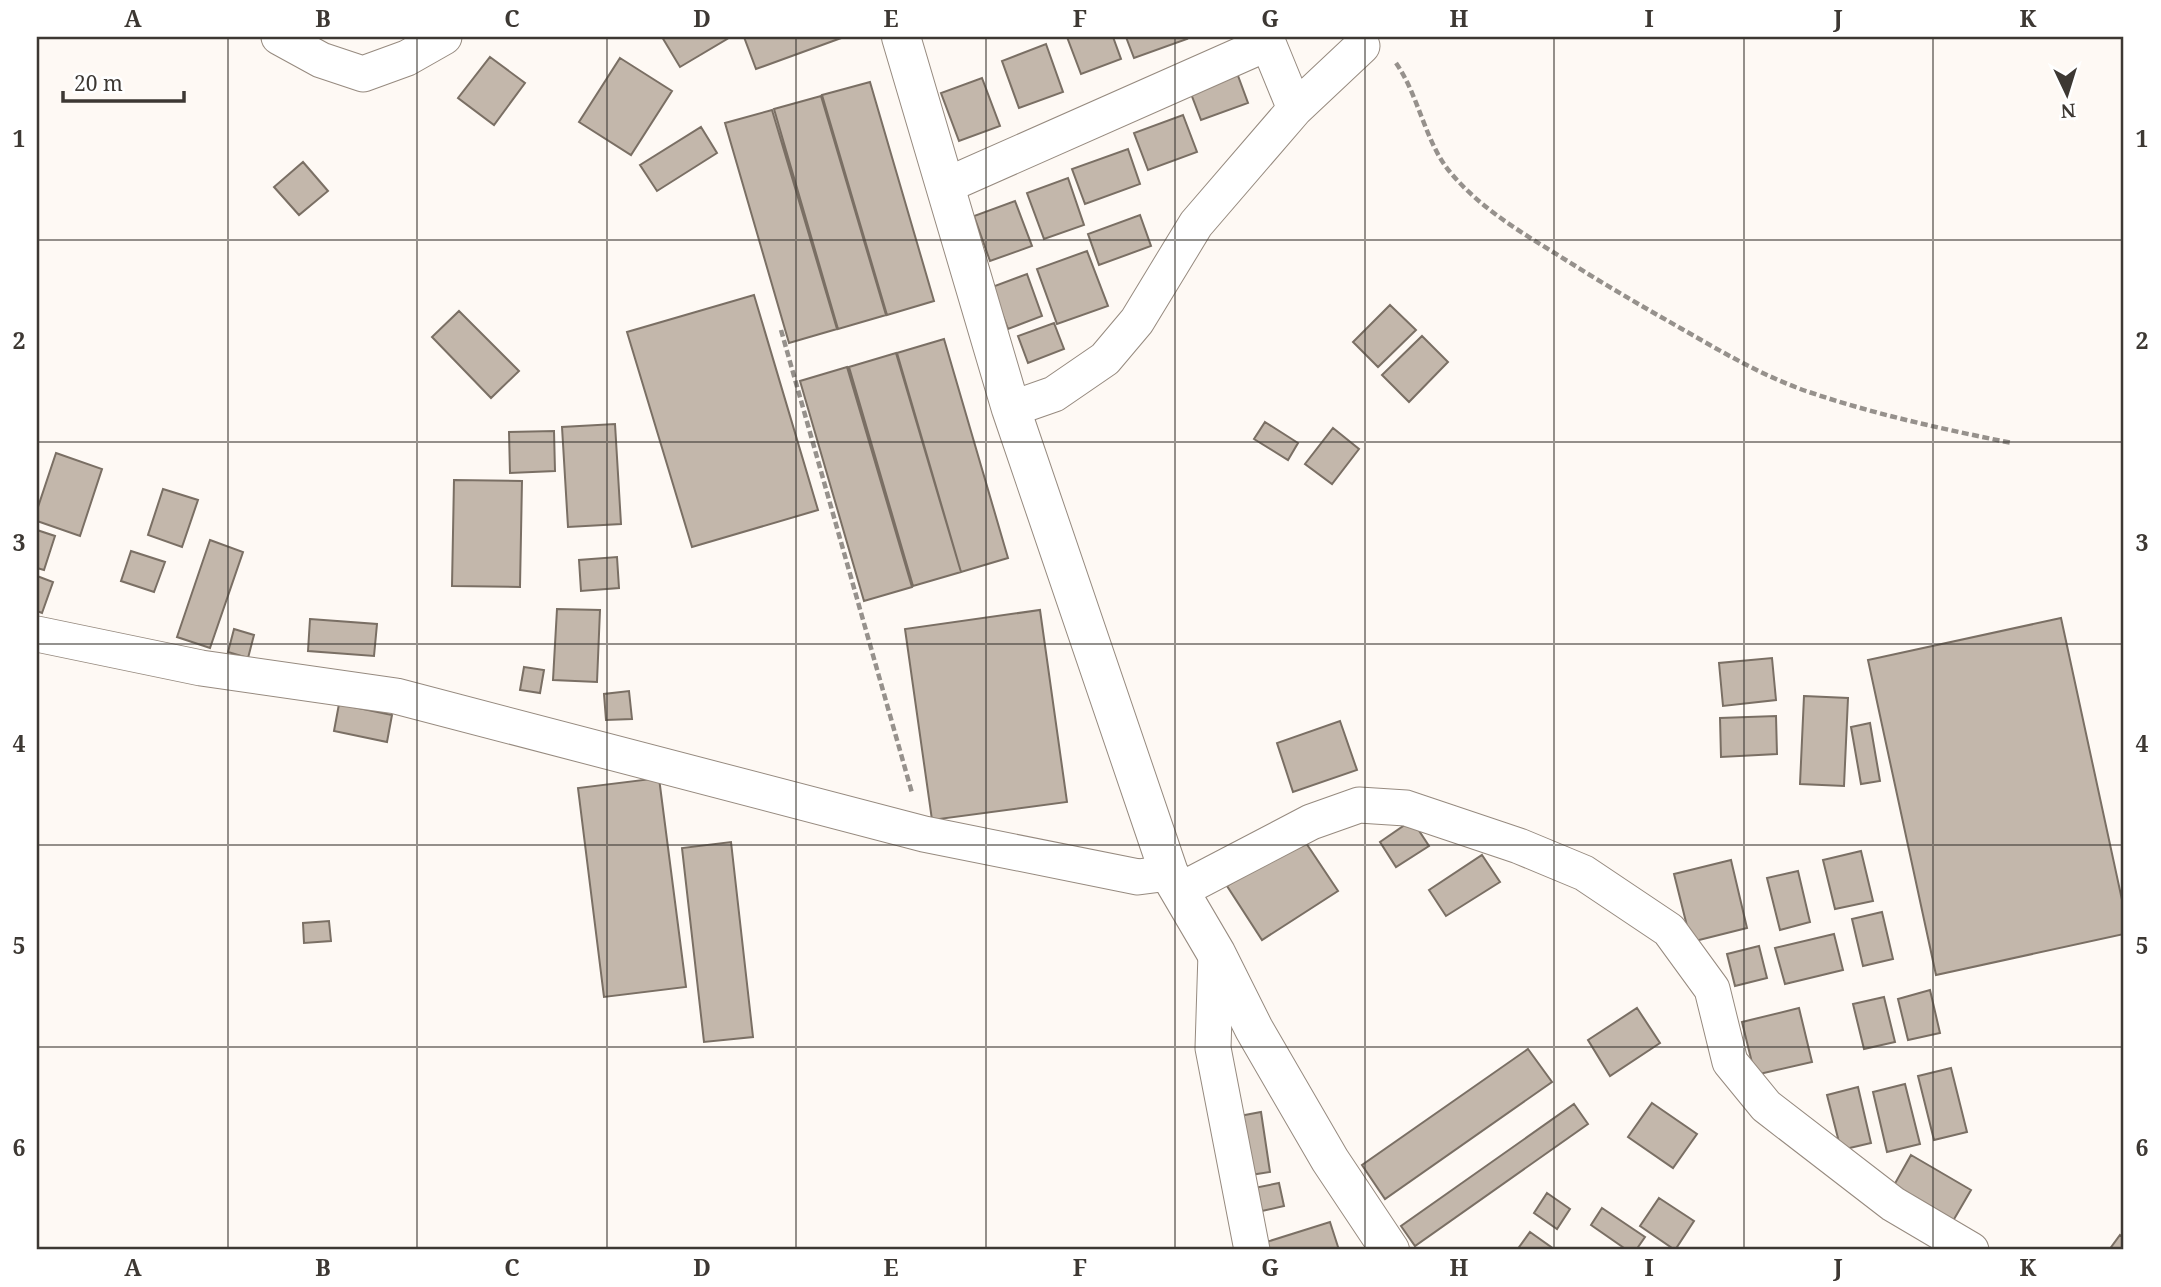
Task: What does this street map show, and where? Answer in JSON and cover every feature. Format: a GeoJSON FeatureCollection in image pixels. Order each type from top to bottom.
{"type":"FeatureCollection","features":[{"type":"Feature","properties":{"kind":"street"},"geometry":{"type":"LineString","coordinates":[[279,37],[321,60],[363,74],[407,58],[444,37]]}},
{"type":"Feature","properties":{"kind":"street"},"geometry":{"type":"LineString","coordinates":[[901,37],[1011,409],[1174,882],[1216,953],[1254,1029],[1330,1160],[1390,1250]]}},
{"type":"Feature","properties":{"kind":"street"},"geometry":{"type":"LineString","coordinates":[[945,186],[1268,43],[1295,109]]}},
{"type":"Feature","properties":{"kind":"street"},"geometry":{"type":"LineString","coordinates":[[1011,409],[1054,394],[1105,359],[1137,321],[1196,224],[1295,109],[1377,52]]}},
{"type":"Feature","properties":{"kind":"street"},"geometry":{"type":"LineString","coordinates":[[37,634],[201,668],[396,696],[923,834],[1174,882],[1311,822],[1359,805],[1406,808],[1519,846],[1584,873],[1669,930],[1713,989],[1730,1062],[1766,1106],[1893,1204],[1971,1250]]}},
{"type":"Feature","properties":{"kind":"street"},"geometry":{"type":"LineString","coordinates":[[1216,953],[1213,1048],[1252,1250]]}},
{"type":"Feature","properties":{"kind":"path"},"geometry":{"type":"LineString","coordinates":[[1377,52],[1407,79],[1433,143],[1447,169],[1466,191],[1510,225],[1611,288],[1748,366],[1804,390],[1932,428],[2012,443]]}},
{"type":"Feature","properties":{"kind":"path"},"geometry":{"type":"LineString","coordinates":[[781,330],[923,834]]}},
{"type":"Feature","properties":{"kind":"building"},"geometry":{"type":"Polygon","coordinates":[[[662,37],[725,37],[727,39],[680,67],[662,37]]]}},
{"type":"Feature","properties":{"kind":"building"},"geometry":{"type":"Polygon","coordinates":[[[744,37],[844,37],[756,69],[744,37]]]}},
{"type":"Feature","properties":{"kind":"building"},"geometry":{"type":"Polygon","coordinates":[[[1067,37],[1113,37],[1121,59],[1081,74],[1067,37]]]}},
{"type":"Feature","properties":{"kind":"building"},"geometry":{"type":"Polygon","coordinates":[[[1126,37],[1186,37],[1187,39],[1134,58],[1126,37]]]}},
{"type":"Feature","properties":{"kind":"building"},"geometry":{"type":"Polygon","coordinates":[[[1046,44],[1063,92],[1019,108],[1002,61],[1046,44]]]}},
{"type":"Feature","properties":{"kind":"building"},"geometry":{"type":"Polygon","coordinates":[[[490,57],[525,83],[494,125],[458,98],[490,57]]]}},
{"type":"Feature","properties":{"kind":"building"},"geometry":{"type":"Polygon","coordinates":[[[620,58],[672,91],[631,155],[579,122],[620,58]]]}},
{"type":"Feature","properties":{"kind":"building"},"geometry":{"type":"Polygon","coordinates":[[[1237,73],[1248,103],[1201,120],[1190,91],[1237,73]]]}},
{"type":"Feature","properties":{"kind":"building"},"geometry":{"type":"Polygon","coordinates":[[[982,78],[1000,126],[959,141],[941,93],[982,78]]]}},
{"type":"Feature","properties":{"kind":"building"},"geometry":{"type":"Polygon","coordinates":[[[870,82],[934,301],[887,315],[822,95],[870,82]]]}},
{"type":"Feature","properties":{"kind":"building"},"geometry":{"type":"Polygon","coordinates":[[[821,96],[886,315],[838,329],[774,109],[821,96]]]}},
{"type":"Feature","properties":{"kind":"building"},"geometry":{"type":"Polygon","coordinates":[[[772,110],[837,329],[789,343],[725,123],[772,110]]]}},
{"type":"Feature","properties":{"kind":"building"},"geometry":{"type":"Polygon","coordinates":[[[1183,115],[1197,152],[1148,170],[1134,133],[1183,115]]]}},
{"type":"Feature","properties":{"kind":"building"},"geometry":{"type":"Polygon","coordinates":[[[701,127],[717,153],[657,191],[640,165],[701,127]]]}},
{"type":"Feature","properties":{"kind":"building"},"geometry":{"type":"Polygon","coordinates":[[[1128,149],[1140,184],[1085,204],[1072,169],[1128,149]]]}},
{"type":"Feature","properties":{"kind":"building"},"geometry":{"type":"Polygon","coordinates":[[[303,162],[328,191],[299,215],[274,187],[303,162]]]}},
{"type":"Feature","properties":{"kind":"building"},"geometry":{"type":"Polygon","coordinates":[[[1068,178],[1084,225],[1044,239],[1027,193],[1068,178]]]}},
{"type":"Feature","properties":{"kind":"building"},"geometry":{"type":"Polygon","coordinates":[[[1015,201],[1032,246],[990,261],[974,216],[1015,201]]]}},
{"type":"Feature","properties":{"kind":"building"},"geometry":{"type":"Polygon","coordinates":[[[1140,215],[1151,246],[1099,265],[1088,234],[1140,215]]]}},
{"type":"Feature","properties":{"kind":"building"},"geometry":{"type":"Polygon","coordinates":[[[1087,251],[1108,306],[1057,324],[1037,269],[1087,251]]]}},
{"type":"Feature","properties":{"kind":"building"},"geometry":{"type":"Polygon","coordinates":[[[1027,274],[1042,316],[1008,329],[992,287],[1027,274]]]}},
{"type":"Feature","properties":{"kind":"building"},"geometry":{"type":"Polygon","coordinates":[[[754,295],[818,510],[692,547],[627,332],[754,295]]]}},
{"type":"Feature","properties":{"kind":"building"},"geometry":{"type":"Polygon","coordinates":[[[1390,305],[1416,330],[1378,367],[1353,342],[1390,305]]]}},
{"type":"Feature","properties":{"kind":"building"},"geometry":{"type":"Polygon","coordinates":[[[459,311],[519,371],[491,398],[432,337],[459,311]]]}},
{"type":"Feature","properties":{"kind":"building"},"geometry":{"type":"Polygon","coordinates":[[[1054,323],[1064,349],[1028,363],[1018,336],[1054,323]]]}},
{"type":"Feature","properties":{"kind":"building"},"geometry":{"type":"Polygon","coordinates":[[[1422,336],[1448,362],[1409,402],[1382,375],[1422,336]]]}},
{"type":"Feature","properties":{"kind":"building"},"geometry":{"type":"Polygon","coordinates":[[[944,339],[1008,558],[961,572],[897,353],[944,339]]]}},
{"type":"Feature","properties":{"kind":"building"},"geometry":{"type":"Polygon","coordinates":[[[896,353],[961,572],[913,586],[849,367],[896,353]]]}},
{"type":"Feature","properties":{"kind":"building"},"geometry":{"type":"Polygon","coordinates":[[[847,367],[912,587],[864,601],[800,381],[847,367]]]}},
{"type":"Feature","properties":{"kind":"building"},"geometry":{"type":"Polygon","coordinates":[[[1265,422],[1298,443],[1288,460],[1254,439],[1265,422]]]}},
{"type":"Feature","properties":{"kind":"building"},"geometry":{"type":"Polygon","coordinates":[[[615,424],[621,524],[568,527],[562,427],[615,424]]]}},
{"type":"Feature","properties":{"kind":"building"},"geometry":{"type":"Polygon","coordinates":[[[1333,428],[1359,449],[1332,484],[1305,464],[1333,428]]]}},
{"type":"Feature","properties":{"kind":"building"},"geometry":{"type":"Polygon","coordinates":[[[554,431],[555,471],[510,473],[509,432],[554,431]]]}},
{"type":"Feature","properties":{"kind":"building"},"geometry":{"type":"Polygon","coordinates":[[[56,453],[102,469],[80,536],[37,521],[37,510],[56,453]]]}},
{"type":"Feature","properties":{"kind":"building"},"geometry":{"type":"Polygon","coordinates":[[[454,480],[522,481],[520,587],[452,586],[454,480]]]}},
{"type":"Feature","properties":{"kind":"building"},"geometry":{"type":"Polygon","coordinates":[[[163,489],[198,500],[182,547],[148,535],[163,489]]]}},
{"type":"Feature","properties":{"kind":"building"},"geometry":{"type":"Polygon","coordinates":[[[37,530],[55,536],[44,570],[37,568],[37,530]]]}},
{"type":"Feature","properties":{"kind":"building"},"geometry":{"type":"Polygon","coordinates":[[[210,540],[243,552],[210,648],[177,637],[210,540]]]}},
{"type":"Feature","properties":{"kind":"building"},"geometry":{"type":"Polygon","coordinates":[[[131,551],[165,562],[154,592],[121,581],[131,551]]]}},
{"type":"Feature","properties":{"kind":"building"},"geometry":{"type":"Polygon","coordinates":[[[617,557],[619,588],[581,591],[579,560],[617,557]]]}},
{"type":"Feature","properties":{"kind":"building"},"geometry":{"type":"Polygon","coordinates":[[[37,576],[53,582],[42,613],[37,611],[37,576]]]}},
{"type":"Feature","properties":{"kind":"building"},"geometry":{"type":"Polygon","coordinates":[[[557,609],[600,610],[597,682],[553,680],[557,609]]]}},
{"type":"Feature","properties":{"kind":"building"},"geometry":{"type":"Polygon","coordinates":[[[1040,610],[1067,802],[932,820],[905,629],[1040,610]]]}},
{"type":"Feature","properties":{"kind":"building"},"geometry":{"type":"Polygon","coordinates":[[[2061,618],[2124,909],[2124,934],[1936,975],[1868,660],[2061,618]]]}},
{"type":"Feature","properties":{"kind":"building"},"geometry":{"type":"Polygon","coordinates":[[[310,619],[377,624],[374,656],[308,651],[310,619]]]}},
{"type":"Feature","properties":{"kind":"building"},"geometry":{"type":"Polygon","coordinates":[[[234,629],[254,635],[248,658],[228,652],[234,629]]]}},
{"type":"Feature","properties":{"kind":"building"},"geometry":{"type":"Polygon","coordinates":[[[1772,658],[1776,700],[1723,706],[1719,663],[1772,658]]]}},
{"type":"Feature","properties":{"kind":"building"},"geometry":{"type":"Polygon","coordinates":[[[524,667],[544,670],[540,693],[520,690],[524,667]]]}},
{"type":"Feature","properties":{"kind":"building"},"geometry":{"type":"Polygon","coordinates":[[[629,691],[632,719],[606,720],[604,694],[629,691]]]}},
{"type":"Feature","properties":{"kind":"building"},"geometry":{"type":"Polygon","coordinates":[[[1804,696],[1848,698],[1844,786],[1800,784],[1804,696]]]}},
{"type":"Feature","properties":{"kind":"building"},"geometry":{"type":"Polygon","coordinates":[[[339,704],[392,715],[387,742],[334,731],[339,704]]]}},
{"type":"Feature","properties":{"kind":"building"},"geometry":{"type":"Polygon","coordinates":[[[1776,716],[1777,754],[1721,757],[1720,718],[1776,716]]]}},
{"type":"Feature","properties":{"kind":"building"},"geometry":{"type":"Polygon","coordinates":[[[1340,721],[1357,770],[1293,792],[1277,743],[1340,721]]]}},
{"type":"Feature","properties":{"kind":"building"},"geometry":{"type":"Polygon","coordinates":[[[1870,723],[1880,781],[1861,784],[1851,727],[1870,723]]]}},
{"type":"Feature","properties":{"kind":"building"},"geometry":{"type":"Polygon","coordinates":[[[659,778],[686,987],[604,997],[578,788],[659,778]]]}},
{"type":"Feature","properties":{"kind":"building"},"geometry":{"type":"Polygon","coordinates":[[[1412,820],[1429,846],[1396,867],[1380,842],[1412,820]]]}},
{"type":"Feature","properties":{"kind":"building"},"geometry":{"type":"Polygon","coordinates":[[[1302,837],[1338,891],[1262,940],[1227,886],[1302,837]]]}},
{"type":"Feature","properties":{"kind":"building"},"geometry":{"type":"Polygon","coordinates":[[[731,842],[753,1037],[704,1042],[682,848],[731,842]]]}},
{"type":"Feature","properties":{"kind":"building"},"geometry":{"type":"Polygon","coordinates":[[[1861,851],[1873,901],[1835,909],[1823,860],[1861,851]]]}},
{"type":"Feature","properties":{"kind":"building"},"geometry":{"type":"Polygon","coordinates":[[[1482,855],[1500,882],[1446,916],[1429,890],[1482,855]]]}},
{"type":"Feature","properties":{"kind":"building"},"geometry":{"type":"Polygon","coordinates":[[[1731,860],[1747,928],[1691,942],[1674,874],[1731,860]]]}},
{"type":"Feature","properties":{"kind":"building"},"geometry":{"type":"Polygon","coordinates":[[[1798,871],[1810,922],[1780,930],[1767,878],[1798,871]]]}},
{"type":"Feature","properties":{"kind":"building"},"geometry":{"type":"Polygon","coordinates":[[[1882,912],[1893,959],[1863,966],[1852,919],[1882,912]]]}},
{"type":"Feature","properties":{"kind":"building"},"geometry":{"type":"Polygon","coordinates":[[[329,921],[331,941],[304,943],[303,923],[329,921]]]}},
{"type":"Feature","properties":{"kind":"building"},"geometry":{"type":"Polygon","coordinates":[[[1834,934],[1843,970],[1785,984],[1775,948],[1834,934]]]}},
{"type":"Feature","properties":{"kind":"building"},"geometry":{"type":"Polygon","coordinates":[[[1759,946],[1767,978],[1735,986],[1727,954],[1759,946]]]}},
{"type":"Feature","properties":{"kind":"building"},"geometry":{"type":"Polygon","coordinates":[[[1930,990],[1940,1033],[1908,1040],[1898,999],[1930,990]]]}},
{"type":"Feature","properties":{"kind":"building"},"geometry":{"type":"Polygon","coordinates":[[[1884,997],[1895,1042],[1864,1049],[1853,1004],[1884,997]]]}},
{"type":"Feature","properties":{"kind":"building"},"geometry":{"type":"Polygon","coordinates":[[[1637,1008],[1660,1043],[1610,1076],[1588,1040],[1637,1008]]]}},
{"type":"Feature","properties":{"kind":"building"},"geometry":{"type":"Polygon","coordinates":[[[1799,1008],[1812,1062],[1755,1075],[1742,1022],[1799,1008]]]}},
{"type":"Feature","properties":{"kind":"building"},"geometry":{"type":"Polygon","coordinates":[[[1528,1049],[1552,1082],[1385,1199],[1362,1165],[1528,1049]]]}},
{"type":"Feature","properties":{"kind":"building"},"geometry":{"type":"Polygon","coordinates":[[[1951,1068],[1967,1132],[1934,1140],[1918,1076],[1951,1068]]]}},
{"type":"Feature","properties":{"kind":"building"},"geometry":{"type":"Polygon","coordinates":[[[1905,1084],[1920,1144],[1887,1152],[1873,1092],[1905,1084]]]}},
{"type":"Feature","properties":{"kind":"building"},"geometry":{"type":"Polygon","coordinates":[[[1858,1087],[1871,1143],[1841,1150],[1827,1095],[1858,1087]]]}},
{"type":"Feature","properties":{"kind":"building"},"geometry":{"type":"Polygon","coordinates":[[[1652,1103],[1697,1134],[1673,1168],[1628,1137],[1652,1103]]]}},
{"type":"Feature","properties":{"kind":"building"},"geometry":{"type":"Polygon","coordinates":[[[1574,1104],[1588,1124],[1415,1246],[1401,1226],[1574,1104]]]}},
{"type":"Feature","properties":{"kind":"building"},"geometry":{"type":"Polygon","coordinates":[[[1261,1112],[1270,1172],[1244,1176],[1234,1117],[1261,1112]]]}},
{"type":"Feature","properties":{"kind":"building"},"geometry":{"type":"Polygon","coordinates":[[[1911,1155],[1971,1190],[1953,1221],[1893,1187],[1911,1155]]]}},
{"type":"Feature","properties":{"kind":"building"},"geometry":{"type":"Polygon","coordinates":[[[1279,1183],[1284,1206],[1253,1213],[1249,1189],[1279,1183]]]}},
{"type":"Feature","properties":{"kind":"building"},"geometry":{"type":"Polygon","coordinates":[[[1547,1193],[1570,1209],[1557,1229],[1534,1213],[1547,1193]]]}},
{"type":"Feature","properties":{"kind":"building"},"geometry":{"type":"Polygon","coordinates":[[[1659,1198],[1694,1221],[1675,1250],[1640,1226],[1659,1198]]]}},
{"type":"Feature","properties":{"kind":"building"},"geometry":{"type":"Polygon","coordinates":[[[1602,1208],[1645,1237],[1636,1250],[1627,1250],[1591,1225],[1602,1208]]]}},
{"type":"Feature","properties":{"kind":"building"},"geometry":{"type":"Polygon","coordinates":[[[1330,1222],[1339,1250],[1258,1250],[1257,1245],[1330,1222]]]}},
{"type":"Feature","properties":{"kind":"building"},"geometry":{"type":"Polygon","coordinates":[[[1530,1232],[1551,1247],[1548,1250],[1517,1250],[1530,1232]]]}},
{"type":"Feature","properties":{"kind":"building"},"geometry":{"type":"Polygon","coordinates":[[[2120,1235],[2124,1238],[2124,1250],[2109,1250],[2120,1235]]]}}]}
